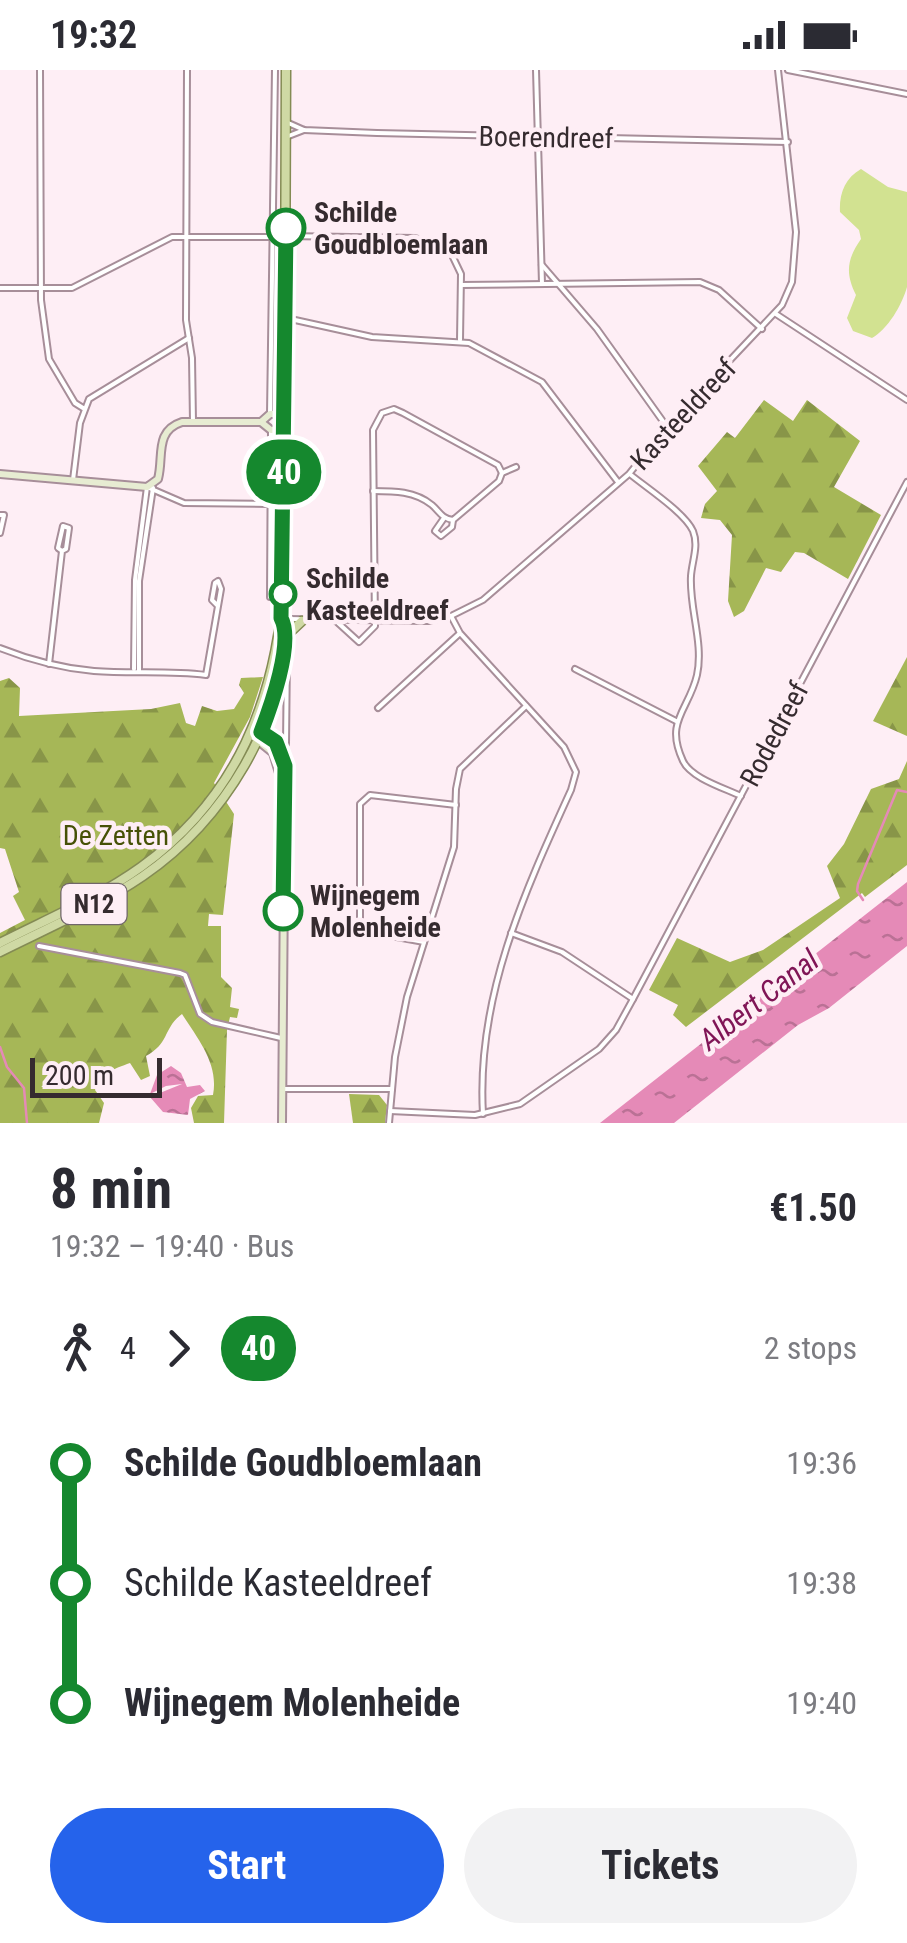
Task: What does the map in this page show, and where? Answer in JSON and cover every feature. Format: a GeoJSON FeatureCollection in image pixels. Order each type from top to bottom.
{"type":"FeatureCollection","features":[{"type":"Feature","properties":{"kind":"main road","name":"N12"},"geometry":{"type":"LineString","coordinates":[[0,943],[102,891],[164,850],[211,800],[256,733],[281,614],[286,70]]}},
{"type":"Feature","properties":{"kind":"main road"},"geometry":{"type":"LineString","coordinates":[[261,422],[270,414],[284,414]]}},
{"type":"Feature","properties":{"kind":"main road"},"geometry":{"type":"LineString","coordinates":[[0,474],[150,487],[158,479],[162,440],[178,423],[261,422],[271,430],[284,430]]}},
{"type":"Feature","properties":{"kind":"main road","name":"N12"},"geometry":{"type":"LineString","coordinates":[[0,952],[116,892],[170,855],[225,794],[275,690],[285,636],[281,614]]}},
{"type":"Feature","properties":{"kind":"main road"},"geometry":{"type":"LineString","coordinates":[[285,636],[302,621]]}},
{"type":"Feature","properties":{"kind":"main road"},"geometry":{"type":"LineString","coordinates":[[256,733],[271,736],[285,766],[282,1123]]}},
{"type":"Feature","properties":{"kind":"street"},"geometry":{"type":"LineString","coordinates":[[40,70],[40,287],[49,359],[75,403],[84,408]]}},
{"type":"Feature","properties":{"kind":"street"},"geometry":{"type":"LineString","coordinates":[[187,70],[186,236],[193,422]]}},
{"type":"Feature","properties":{"kind":"street"},"geometry":{"type":"LineString","coordinates":[[270,414],[274,70]]}},
{"type":"Feature","properties":{"kind":"street"},"geometry":{"type":"LineString","coordinates":[[536,70],[542,284]]}},
{"type":"Feature","properties":{"kind":"street","name":"Kasteeldreef"},"geometry":{"type":"LineString","coordinates":[[281,614],[302,621],[428,620],[451,616],[483,600],[629,474],[667,428],[776,314],[788,294],[795,267],[795,203],[778,70]]}},
{"type":"Feature","properties":{"kind":"street"},"geometry":{"type":"LineString","coordinates":[[788,70],[907,94]]}},
{"type":"Feature","properties":{"kind":"street","name":"Boerendreef"},"geometry":{"type":"LineString","coordinates":[[286,122],[304,130],[788,142]]}},
{"type":"Feature","properties":{"kind":"street","name":"Boerendreef"},"geometry":{"type":"LineString","coordinates":[[286,138],[304,130]]}},
{"type":"Feature","properties":{"kind":"street"},"geometry":{"type":"LineString","coordinates":[[0,288],[80,285],[155,243],[186,236],[272,237]]}},
{"type":"Feature","properties":{"kind":"street"},"geometry":{"type":"LineString","coordinates":[[286,236],[432,240],[450,251],[461,274],[460,340]]}},
{"type":"Feature","properties":{"kind":"street"},"geometry":{"type":"LineString","coordinates":[[540,263],[598,329],[667,428]]}},
{"type":"Feature","properties":{"kind":"street"},"geometry":{"type":"LineString","coordinates":[[461,286],[700,282],[719,290],[762,329]]}},
{"type":"Feature","properties":{"kind":"street"},"geometry":{"type":"LineString","coordinates":[[776,314],[907,400]]}},
{"type":"Feature","properties":{"kind":"street"},"geometry":{"type":"LineString","coordinates":[[286,318],[372,337],[460,340],[536,376],[618,482]]}},
{"type":"Feature","properties":{"kind":"street"},"geometry":{"type":"LineString","coordinates":[[73,482],[84,408],[89,399],[189,338]]}},
{"type":"Feature","properties":{"kind":"street"},"geometry":{"type":"LineString","coordinates":[[374,621],[375,422],[389,410],[404,413],[498,465],[502,473]]}},
{"type":"Feature","properties":{"kind":"street"},"geometry":{"type":"LineString","coordinates":[[270,597],[271,430]]}},
{"type":"Feature","properties":{"kind":"street"},"geometry":{"type":"LineString","coordinates":[[452,520],[499,481],[502,473],[516,467]]}},
{"type":"Feature","properties":{"kind":"street"},"geometry":{"type":"LineString","coordinates":[[629,474],[683,518],[693,530],[695,540],[690,580],[698,664],[693,688],[676,721],[675,736],[687,767],[741,796]]}},
{"type":"Feature","properties":{"kind":"street","name":"Rodedreef"},"geometry":{"type":"LineString","coordinates":[[390,1108],[452,1116],[482,1114],[520,1104],[599,1048],[616,1030],[907,482]]}},
{"type":"Feature","properties":{"kind":"street"},"geometry":{"type":"LineString","coordinates":[[136,671],[137,580],[150,487],[184,503],[270,504]]}},
{"type":"Feature","properties":{"kind":"street"},"geometry":{"type":"LineString","coordinates":[[373,492],[406,492],[422,498],[444,518],[452,520]]}},
{"type":"Feature","properties":{"kind":"street"},"geometry":{"type":"LineString","coordinates":[[0,514],[4,515],[0,533]]}},
{"type":"Feature","properties":{"kind":"street"},"geometry":{"type":"LineString","coordinates":[[444,518],[435,531],[441,536],[452,527],[452,520]]}},
{"type":"Feature","properties":{"kind":"street"},"geometry":{"type":"LineString","coordinates":[[48,664],[62,551]]}},
{"type":"Feature","properties":{"kind":"street"},"geometry":{"type":"LineString","coordinates":[[0,648],[48,664],[90,671],[170,670],[206,675],[217,605]]}},
{"type":"Feature","properties":{"kind":"street"},"geometry":{"type":"LineString","coordinates":[[451,616],[460,633],[564,747],[576,772],[510,932],[489,1014],[482,1114]]}},
{"type":"Feature","properties":{"kind":"street","name":"Kasteeldreef"},"geometry":{"type":"LineString","coordinates":[[336,620],[359,642],[376,626],[374,621]]}},
{"type":"Feature","properties":{"kind":"street"},"geometry":{"type":"LineString","coordinates":[[378,708],[460,633]]}},
{"type":"Feature","properties":{"kind":"street"},"geometry":{"type":"LineString","coordinates":[[276,750],[286,744],[287,654]]}},
{"type":"Feature","properties":{"kind":"street"},"geometry":{"type":"LineString","coordinates":[[575,669],[676,721]]}},
{"type":"Feature","properties":{"kind":"street"},"geometry":{"type":"LineString","coordinates":[[389,1123],[406,997],[454,848],[457,776],[465,761],[526,706]]}},
{"type":"Feature","properties":{"kind":"street"},"geometry":{"type":"LineString","coordinates":[[424,942],[375,932],[360,924],[360,804],[370,795],[456,804]]}},
{"type":"Feature","properties":{"kind":"street"},"geometry":{"type":"LineString","coordinates":[[510,932],[562,952],[633,999]]}},
{"type":"Feature","properties":{"kind":"street"},"geometry":{"type":"LineString","coordinates":[[39,946],[180,972],[185,975],[200,1014],[212,1022],[282,1038]]}},
{"type":"Feature","properties":{"kind":"street"},"geometry":{"type":"LineString","coordinates":[[282,1090],[391,1091]]}},
{"type":"Feature","properties":{"kind":"green space"},"geometry":{"type":"Polygon","coordinates":[[[861,169],[888,187],[907,192],[907,287],[894,316],[872,338],[853,331],[847,318],[856,295],[849,266],[861,239],[859,230],[840,212],[844,187],[861,169]]]}},
{"type":"Feature","properties":{"kind":"green space"},"geometry":{"type":"Polygon","coordinates":[[[764,400],[793,421],[807,400],[860,441],[834,487],[881,515],[848,579],[804,553],[795,552],[781,572],[766,568],[744,611],[734,617],[728,601],[732,535],[720,520],[701,518],[705,504],[717,491],[698,466],[727,432],[735,438],[764,400]]]}},
{"type":"Feature","properties":{"kind":"green space"},"geometry":{"type":"Polygon","coordinates":[[[907,657],[907,736],[873,721],[907,657]]]}},
{"type":"Feature","properties":{"kind":"green space","name":"De Zetten"},"geometry":{"type":"Polygon","coordinates":[[[263,677],[250,717],[214,783],[234,814],[223,915],[209,914],[208,926],[221,926],[221,977],[232,988],[230,1007],[239,1009],[237,1018],[230,1017],[227,1030],[224,1123],[194,1123],[191,1108],[198,1096],[213,1095],[213,1073],[206,1052],[182,1014],[159,1046],[146,1056],[150,1076],[141,1080],[130,1063],[100,1079],[95,1090],[104,1103],[99,1123],[0,1123],[0,933],[25,920],[13,896],[19,892],[5,849],[0,848],[0,681],[9,678],[20,688],[19,716],[151,709],[180,703],[186,723],[195,726],[202,706],[217,711],[234,709],[244,693],[239,685],[241,678],[263,677]]]}},
{"type":"Feature","properties":{"kind":"green space"},"geometry":{"type":"Polygon","coordinates":[[[907,761],[907,865],[865,897],[862,893],[686,1027],[673,1015],[678,1005],[649,990],[677,938],[730,962],[763,950],[840,898],[827,866],[844,844],[871,789],[899,779],[907,761]]]}},
{"type":"Feature","properties":{"kind":"green space"},"geometry":{"type":"Polygon","coordinates":[[[349,1094],[379,1095],[387,1105],[385,1123],[353,1123],[349,1094]]]}},
{"type":"Feature","properties":{"kind":"water","name":"Albert Canal"},"geometry":{"type":"Polygon","coordinates":[[[907,882],[907,946],[829,1008],[798,1025],[674,1123],[600,1123],[907,882]]]}},
{"type":"Feature","properties":{"kind":"water"},"geometry":{"type":"Polygon","coordinates":[[[171,1066],[181,1073],[187,1087],[200,1085],[205,1091],[190,1099],[188,1115],[163,1112],[150,1097],[182,1084],[150,1094],[157,1075],[171,1066]]]}},
{"type":"Feature","properties":{"kind":"waterway"},"geometry":{"type":"LineString","coordinates":[[863,900],[857,891],[858,884],[897,790],[907,792]]}},
{"type":"Feature","properties":{"kind":"waterway"},"geometry":{"type":"LineString","coordinates":[[0,1047],[7,1067],[24,1088],[27,1123]]}},
{"type":"Feature","properties":{"kind":"bus line","name":"40"},"geometry":{"type":"LineString","coordinates":[[283,911],[285,766],[276,742],[261,732],[275,690],[285,636],[285,622],[281,618],[286,228]]}},
{"type":"Feature","properties":{"kind":"place","name":"Schilde Goudbloemlaan"},"geometry":{"type":"Point","coordinates":[286,228]}},
{"type":"Feature","properties":{"kind":"place","name":"Schilde Kasteeldreef"},"geometry":{"type":"Point","coordinates":[283,594]}},
{"type":"Feature","properties":{"kind":"place","name":"Wijnegem Molenheide"},"geometry":{"type":"Point","coordinates":[283,911]}}]}
